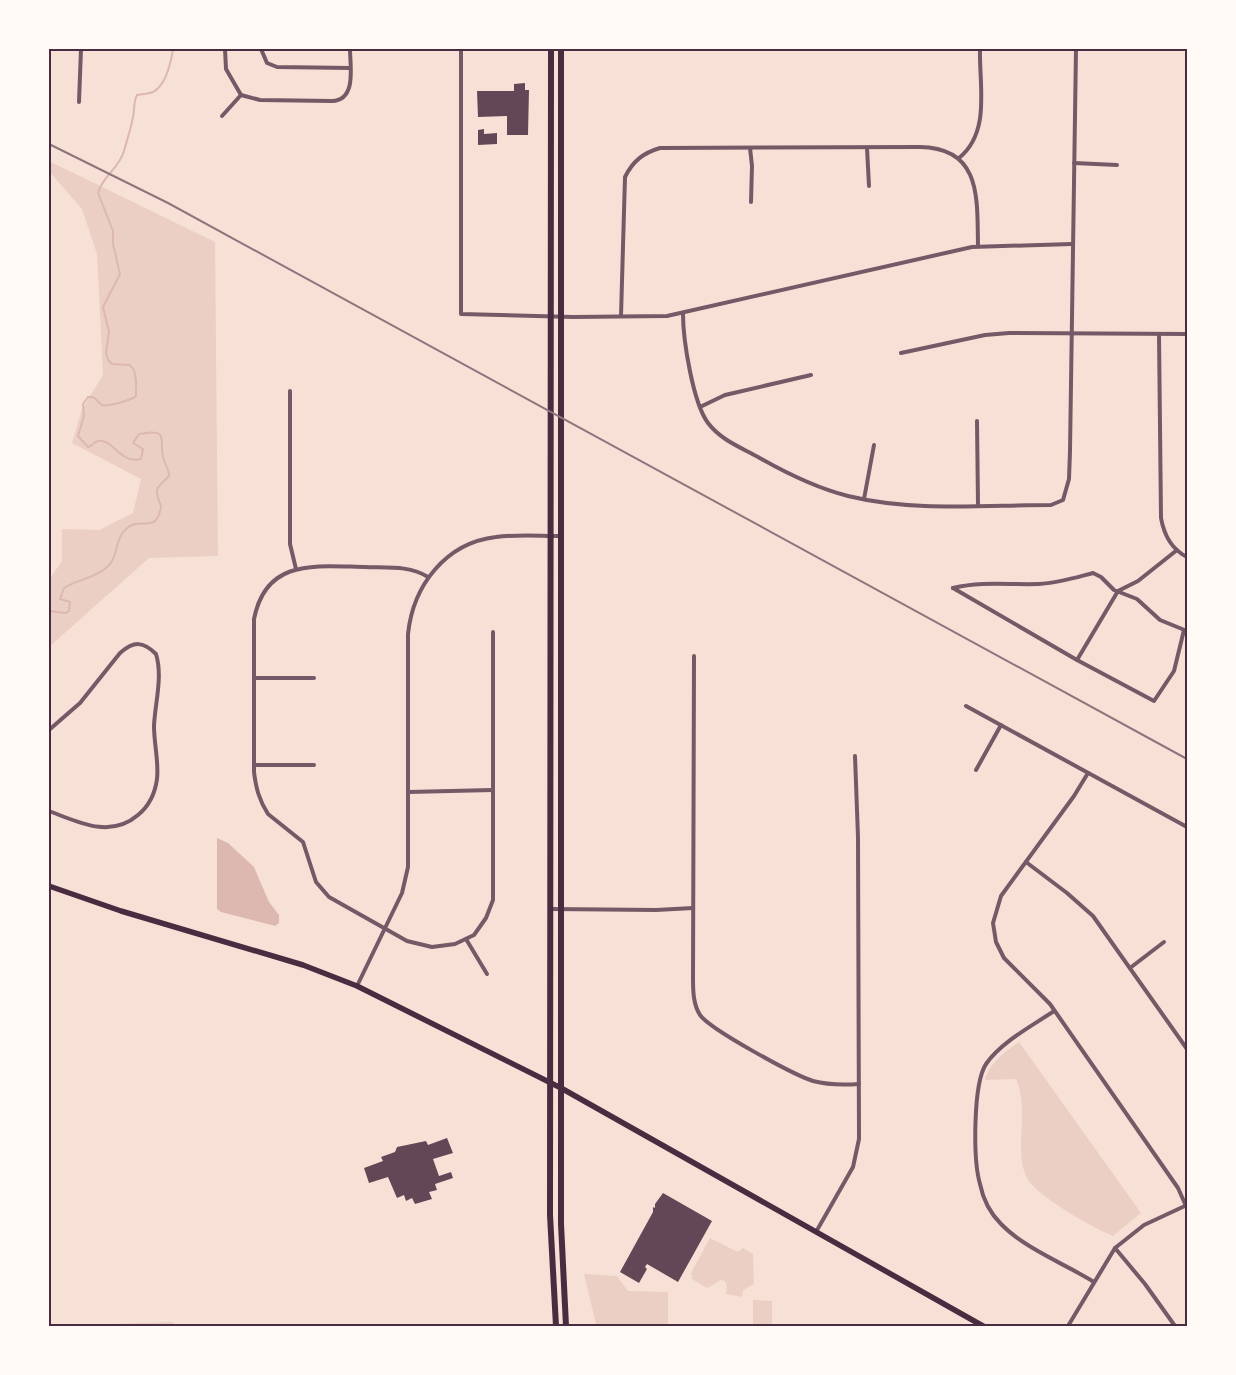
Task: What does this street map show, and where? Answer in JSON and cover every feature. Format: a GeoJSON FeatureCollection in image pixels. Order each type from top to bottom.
{"type":"FeatureCollection","features":[{"type":"Feature","properties":{"kind":"highway"},"geometry":{"type":"LineString","coordinates":[[551,49],[551,1238],[556,1326]]}},
{"type":"Feature","properties":{"kind":"highway"},"geometry":{"type":"LineString","coordinates":[[561,49],[561,1237],[566,1326]]}},
{"type":"Feature","properties":{"kind":"main road"},"geometry":{"type":"LineString","coordinates":[[49,886],[121,911],[303,966],[357,986],[561,1088],[983,1326]]}},
{"type":"Feature","properties":{"kind":"street"},"geometry":{"type":"LineString","coordinates":[[79,102],[81,49]]}},
{"type":"Feature","properties":{"kind":"street"},"geometry":{"type":"LineString","coordinates":[[225,49],[226,69],[240,95],[260,100],[337,101],[346,95],[349,90],[350,49]]}},
{"type":"Feature","properties":{"kind":"street"},"geometry":{"type":"LineString","coordinates":[[261,49],[267,63],[277,67],[350,68]]}},
{"type":"Feature","properties":{"kind":"street"},"geometry":{"type":"LineString","coordinates":[[461,49],[461,314],[552,316],[683,314],[978,246],[1072,244]]}},
{"type":"Feature","properties":{"kind":"street"},"geometry":{"type":"LineString","coordinates":[[959,158],[972,145],[979,128],[980,49]]}},
{"type":"Feature","properties":{"kind":"street"},"geometry":{"type":"LineString","coordinates":[[683,314],[685,342],[700,407],[708,423],[728,442],[812,484],[864,499],[897,504],[1051,505],[1063,500],[1070,470],[1076,49]]}},
{"type":"Feature","properties":{"kind":"street"},"geometry":{"type":"LineString","coordinates":[[222,116],[240,95]]}},
{"type":"Feature","properties":{"kind":"street"},"geometry":{"type":"LineString","coordinates":[[621,316],[623,290],[623,186],[633,164],[642,155],[660,148],[929,147],[947,151],[959,158],[967,168],[974,187],[978,246]]}},
{"type":"Feature","properties":{"kind":"street"},"geometry":{"type":"LineString","coordinates":[[750,148],[752,166],[751,202]]}},
{"type":"Feature","properties":{"kind":"street"},"geometry":{"type":"LineString","coordinates":[[867,148],[869,186]]}},
{"type":"Feature","properties":{"kind":"street"},"geometry":{"type":"LineString","coordinates":[[1074,163],[1117,165]]}},
{"type":"Feature","properties":{"kind":"street"},"geometry":{"type":"LineString","coordinates":[[901,353],[985,334],[1187,334]]}},
{"type":"Feature","properties":{"kind":"street"},"geometry":{"type":"LineString","coordinates":[[1159,334],[1161,518],[1165,535],[1177,550],[1187,557]]}},
{"type":"Feature","properties":{"kind":"street"},"geometry":{"type":"LineString","coordinates":[[700,407],[725,395],[811,375]]}},
{"type":"Feature","properties":{"kind":"street"},"geometry":{"type":"LineString","coordinates":[[290,391],[290,544],[296,569]]}},
{"type":"Feature","properties":{"kind":"street"},"geometry":{"type":"LineString","coordinates":[[977,422],[978,505]]}},
{"type":"Feature","properties":{"kind":"street"},"geometry":{"type":"LineString","coordinates":[[864,499],[874,446]]}},
{"type":"Feature","properties":{"kind":"street"},"geometry":{"type":"LineString","coordinates":[[357,986],[402,892],[408,867],[409,622],[416,598],[428,576],[454,553],[472,543],[494,537],[562,536]]}},
{"type":"Feature","properties":{"kind":"street"},"geometry":{"type":"LineString","coordinates":[[1077,660],[1118,591],[1138,581],[1177,550]]}},
{"type":"Feature","properties":{"kind":"street"},"geometry":{"type":"LineString","coordinates":[[428,576],[417,571],[399,568],[313,566],[296,569],[270,584],[256,608],[254,765],[258,795],[264,808],[268,814],[303,842],[316,882],[328,897],[407,941],[432,947],[455,944],[474,935],[486,918],[493,900],[493,632]]}},
{"type":"Feature","properties":{"kind":"street"},"geometry":{"type":"LineString","coordinates":[[1092,573],[1118,591],[1132,595],[1152,614],[1186,631],[1174,671],[1154,701],[1077,660],[953,588],[981,584],[1040,584],[1066,581],[1092,573]]}},
{"type":"Feature","properties":{"kind":"street"},"geometry":{"type":"LineString","coordinates":[[49,730],[80,703],[120,653],[137,643],[144,644],[156,654],[158,659],[154,750],[157,778],[155,791],[147,806],[128,823],[103,828],[49,811]]}},
{"type":"Feature","properties":{"kind":"street"},"geometry":{"type":"LineString","coordinates":[[694,656],[693,908],[695,1006],[706,1021],[804,1077],[831,1084],[859,1084]]}},
{"type":"Feature","properties":{"kind":"street"},"geometry":{"type":"LineString","coordinates":[[254,678],[314,678]]}},
{"type":"Feature","properties":{"kind":"street"},"geometry":{"type":"LineString","coordinates":[[966,706],[1187,827]]}},
{"type":"Feature","properties":{"kind":"street"},"geometry":{"type":"LineString","coordinates":[[976,770],[1001,725]]}},
{"type":"Feature","properties":{"kind":"street"},"geometry":{"type":"LineString","coordinates":[[816,1232],[846,1181],[856,1158],[859,1139],[855,756]]}},
{"type":"Feature","properties":{"kind":"street"},"geometry":{"type":"LineString","coordinates":[[254,765],[314,765]]}},
{"type":"Feature","properties":{"kind":"street"},"geometry":{"type":"LineString","coordinates":[[1068,1326],[1115,1248],[1144,1224],[1186,1205],[1178,1188],[1054,1011],[1037,990],[1008,964],[996,942],[993,923],[997,905],[1074,796],[1088,773]]}},
{"type":"Feature","properties":{"kind":"street"},"geometry":{"type":"LineString","coordinates":[[408,792],[493,790]]}},
{"type":"Feature","properties":{"kind":"street"},"geometry":{"type":"LineString","coordinates":[[1026,862],[1082,905],[1104,931],[1187,1049]]}},
{"type":"Feature","properties":{"kind":"street"},"geometry":{"type":"LineString","coordinates":[[551,909],[693,908]]}},
{"type":"Feature","properties":{"kind":"street"},"geometry":{"type":"LineString","coordinates":[[466,938],[487,974]]}},
{"type":"Feature","properties":{"kind":"street"},"geometry":{"type":"LineString","coordinates":[[1130,968],[1164,942]]}},
{"type":"Feature","properties":{"kind":"street"},"geometry":{"type":"LineString","coordinates":[[1054,1011],[997,1052],[982,1072],[977,1099],[978,1175],[985,1199],[994,1215],[1006,1229],[1094,1282]]}},
{"type":"Feature","properties":{"kind":"street"},"geometry":{"type":"LineString","coordinates":[[1115,1248],[1145,1284],[1175,1326]]}},
{"type":"Feature","properties":{"kind":"shaded area"},"geometry":{"type":"Polygon","coordinates":[[[49,161],[215,242],[218,556],[149,558],[49,647],[49,580],[62,561],[62,529],[99,530],[133,513],[141,479],[72,443],[82,409],[103,375],[97,254],[82,209],[49,171],[49,161]]]}},
{"type":"Feature","properties":{"kind":"shaded area"},"geometry":{"type":"Polygon","coordinates":[[[217,838],[228,843],[254,867],[269,902],[279,915],[279,923],[275,926],[221,912],[217,909],[217,838]]]}},
{"type":"Feature","properties":{"kind":"shaded area"},"geometry":{"type":"Polygon","coordinates":[[[1019,1042],[1141,1213],[1113,1236],[1079,1219],[1053,1202],[1033,1186],[1027,1178],[1022,1159],[1021,1101],[1016,1079],[985,1080],[994,1063],[1019,1042]]]}},
{"type":"Feature","properties":{"kind":"shaded area"},"geometry":{"type":"Polygon","coordinates":[[[710,1238],[738,1252],[743,1248],[753,1254],[754,1284],[743,1290],[742,1297],[726,1294],[727,1286],[725,1281],[721,1280],[707,1288],[692,1279],[692,1275],[690,1275],[710,1238]]]}},
{"type":"Feature","properties":{"kind":"shaded area"},"geometry":{"type":"Polygon","coordinates":[[[584,1274],[617,1276],[628,1291],[668,1292],[668,1326],[596,1324],[584,1274]]]}},
{"type":"Feature","properties":{"kind":"shaded area"},"geometry":{"type":"Polygon","coordinates":[[[753,1300],[772,1301],[772,1326],[753,1326],[753,1300]]]}},
{"type":"Feature","properties":{"kind":"shaded area"},"geometry":{"type":"Polygon","coordinates":[[[173,1322],[173,1326],[49,1326],[173,1322]]]}},
{"type":"Feature","properties":{"kind":"building"},"geometry":{"type":"Polygon","coordinates":[[[525,83],[525,90],[529,90],[528,135],[507,135],[507,116],[478,117],[477,91],[514,91],[514,84],[525,83]]]}},
{"type":"Feature","properties":{"kind":"building"},"geometry":{"type":"Polygon","coordinates":[[[484,129],[484,134],[497,133],[497,144],[478,145],[478,130],[484,129]]]}},
{"type":"Feature","properties":{"kind":"building"},"geometry":{"type":"Polygon","coordinates":[[[447,1138],[453,1153],[433,1159],[439,1176],[451,1172],[453,1178],[435,1184],[437,1190],[429,1192],[432,1199],[415,1204],[412,1198],[406,1201],[404,1195],[397,1198],[388,1177],[369,1183],[364,1168],[383,1161],[381,1157],[395,1152],[397,1147],[426,1141],[428,1145],[447,1138]]]}},
{"type":"Feature","properties":{"kind":"building"},"geometry":{"type":"Polygon","coordinates":[[[663,1193],[712,1221],[678,1282],[647,1264],[645,1267],[647,1269],[639,1283],[620,1272],[653,1212],[653,1207],[655,1208],[655,1204],[663,1193]]]}},
{"type":"Feature","properties":{"kind":"waterway"},"geometry":{"type":"LineString","coordinates":[[49,611],[66,613],[69,611],[70,602],[60,599],[64,588],[97,574],[106,568],[113,559],[120,537],[127,528],[132,525],[152,523],[156,520],[161,506],[157,490],[169,476],[159,434],[139,434],[133,443],[143,449],[141,459],[133,460],[122,455],[103,441],[98,441],[88,447],[78,436],[84,416],[83,404],[88,397],[93,397],[102,405],[105,405],[125,401],[136,396],[134,370],[130,365],[112,364],[108,360],[106,353],[109,332],[103,307],[120,274],[113,244],[113,231],[98,193],[103,181],[122,157],[134,114],[137,95],[147,94],[158,89],[165,79],[173,49]]}},
{"type":"Feature","properties":{"kind":"railway"},"geometry":{"type":"LineString","coordinates":[[49,144],[168,203],[1187,759]]}}]}
